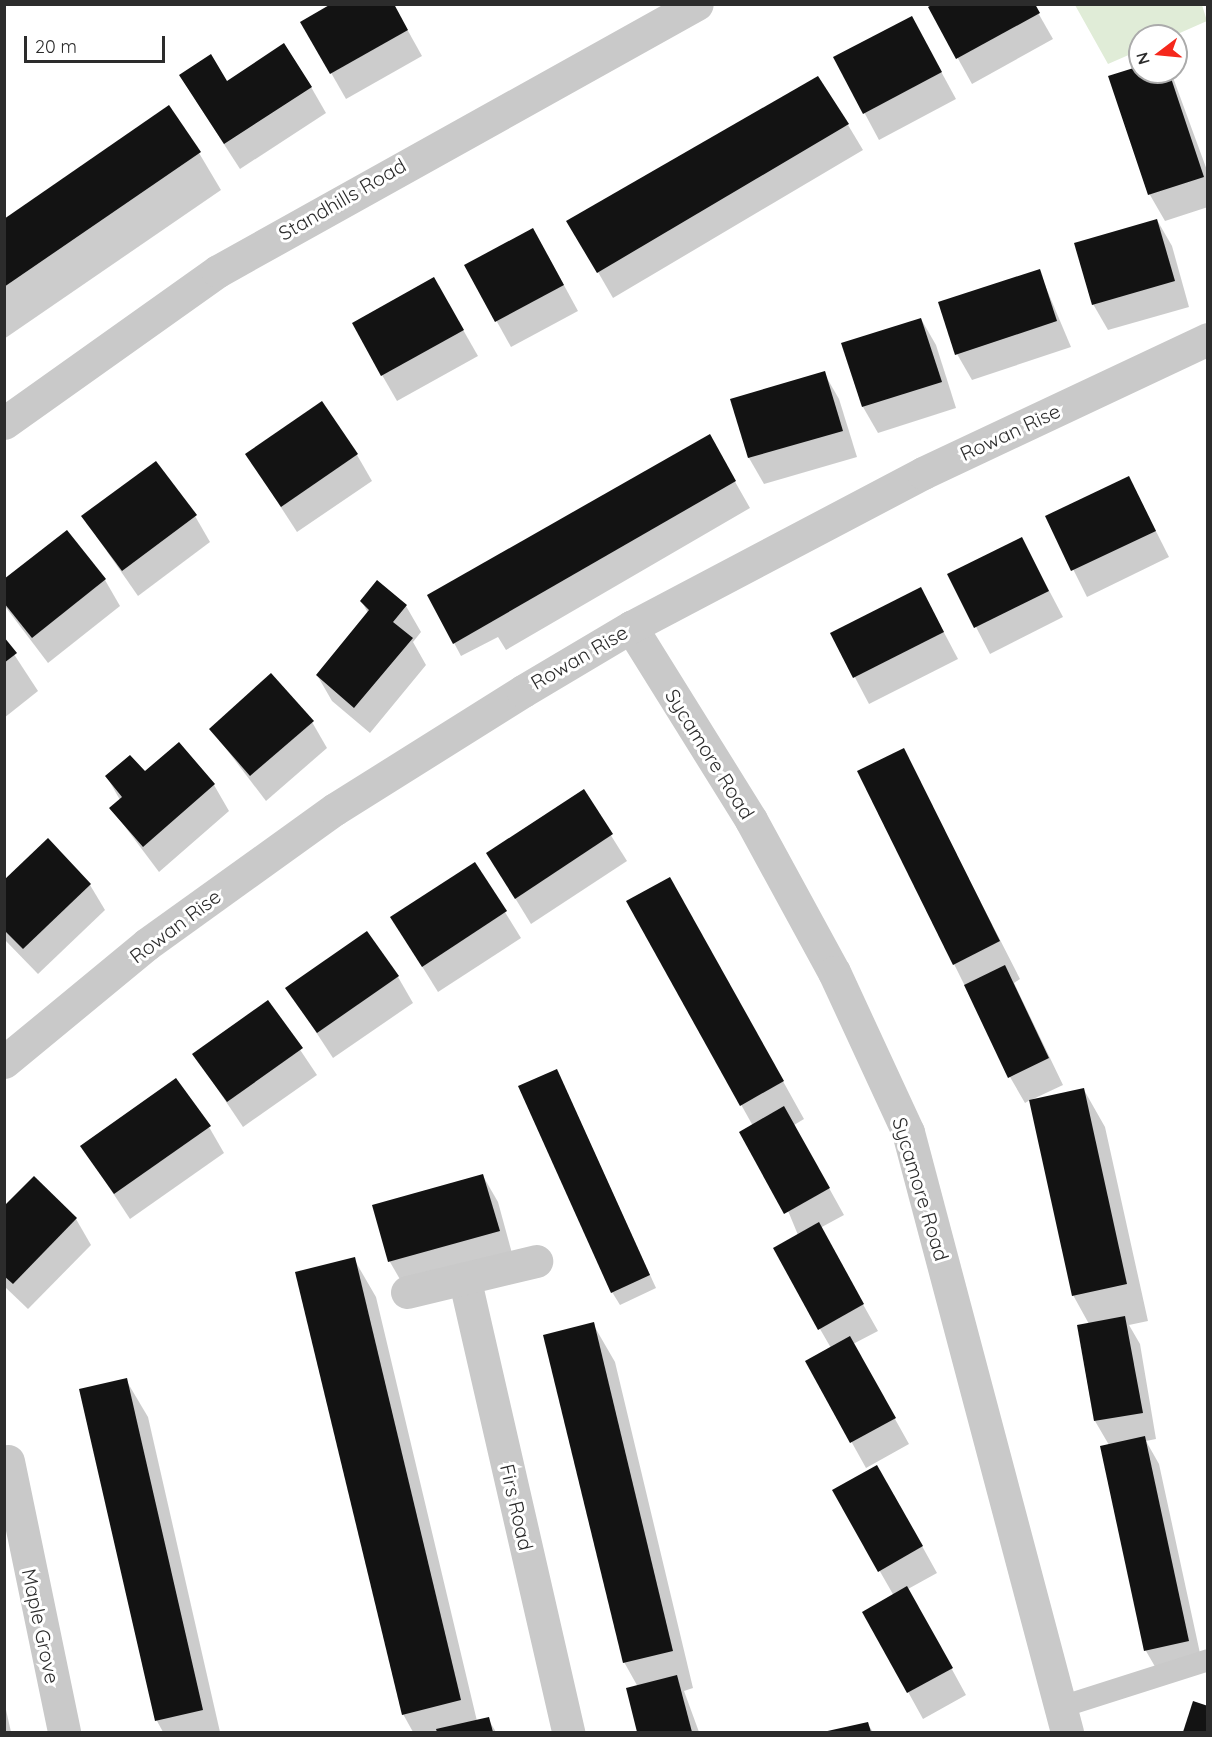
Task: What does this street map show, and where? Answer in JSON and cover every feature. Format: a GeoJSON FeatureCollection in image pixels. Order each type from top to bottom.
{"type":"FeatureCollection","features":[{"type":"Feature","properties":{"kind":"street","name":"Standhills Road"},"geometry":{"type":"LineString","coordinates":[[4,423],[218,271],[697,4]]}},
{"type":"Feature","properties":{"kind":"street","name":"Rowan Rise"},"geometry":{"type":"LineString","coordinates":[[4,1062],[147,944],[335,809],[631,627],[923,472],[1208,339]]}},
{"type":"Feature","properties":{"kind":"street","name":"Sycamore Road"},"geometry":{"type":"LineString","coordinates":[[631,627],[751,820],[834,972],[908,1132],[1064,1720]]}},
{"type":"Feature","properties":{"kind":"street"},"geometry":{"type":"LineString","coordinates":[[407,1292],[465,1281],[536,1261]]}},
{"type":"Feature","properties":{"kind":"street","name":"Firs Road"},"geometry":{"type":"LineString","coordinates":[[465,1281],[568,1732]]}},
{"type":"Feature","properties":{"kind":"street","name":"Maple Grove"},"geometry":{"type":"LineString","coordinates":[[8,1461],[11,1521],[64,1732]]}},
{"type":"Feature","properties":{"kind":"lane"},"geometry":{"type":"LineString","coordinates":[[1064,1720],[1208,1660]]}},
{"type":"Feature","properties":{"kind":"green space"},"geometry":{"type":"Polygon","coordinates":[[[1075,5],[1202,5],[1207,21],[1188,29],[1188,24],[1128,24],[1128,55],[1108,64],[1075,5]]]}},
{"type":"Feature","properties":{"kind":"building"},"geometry":{"type":"Polygon","coordinates":[[[331,4],[394,4],[408,30],[330,74],[300,22],[331,4]]]}},
{"type":"Feature","properties":{"kind":"building"},"geometry":{"type":"Polygon","coordinates":[[[933,4],[1035,4],[1040,13],[956,59],[928,7],[933,4]]]}},
{"type":"Feature","properties":{"kind":"building"},"geometry":{"type":"Polygon","coordinates":[[[912,16],[942,72],[863,114],[833,57],[912,16]]]}},
{"type":"Feature","properties":{"kind":"building"},"geometry":{"type":"Polygon","coordinates":[[[284,43],[312,87],[224,144],[179,75],[211,54],[227,81],[284,43]]]}},
{"type":"Feature","properties":{"kind":"building"},"geometry":{"type":"Polygon","coordinates":[[[1128,70],[1128,84],[1173,84],[1204,177],[1148,195],[1108,76],[1128,70]]]}},
{"type":"Feature","properties":{"kind":"building"},"geometry":{"type":"Polygon","coordinates":[[[818,76],[849,124],[597,273],[566,221],[818,76]]]}},
{"type":"Feature","properties":{"kind":"building"},"geometry":{"type":"Polygon","coordinates":[[[169,105],[201,152],[4,287],[4,219],[169,105]]]}},
{"type":"Feature","properties":{"kind":"building"},"geometry":{"type":"Polygon","coordinates":[[[1157,219],[1175,281],[1092,305],[1074,243],[1157,219]]]}},
{"type":"Feature","properties":{"kind":"building"},"geometry":{"type":"Polygon","coordinates":[[[533,228],[564,285],[495,322],[464,265],[533,228]]]}},
{"type":"Feature","properties":{"kind":"building"},"geometry":{"type":"Polygon","coordinates":[[[1040,269],[1057,321],[955,355],[938,302],[1040,269]]]}},
{"type":"Feature","properties":{"kind":"building"},"geometry":{"type":"Polygon","coordinates":[[[434,277],[464,330],[381,376],[352,323],[434,277]]]}},
{"type":"Feature","properties":{"kind":"building"},"geometry":{"type":"Polygon","coordinates":[[[921,318],[942,382],[862,407],[841,343],[921,318]]]}},
{"type":"Feature","properties":{"kind":"building"},"geometry":{"type":"Polygon","coordinates":[[[825,371],[843,431],[748,458],[730,399],[825,371]]]}},
{"type":"Feature","properties":{"kind":"building"},"geometry":{"type":"Polygon","coordinates":[[[322,401],[358,454],[281,507],[245,454],[322,401]]]}},
{"type":"Feature","properties":{"kind":"building"},"geometry":{"type":"Polygon","coordinates":[[[710,434],[736,481],[453,644],[427,595],[710,434]]]}},
{"type":"Feature","properties":{"kind":"building"},"geometry":{"type":"Polygon","coordinates":[[[156,461],[197,515],[122,571],[81,516],[156,461]]]}},
{"type":"Feature","properties":{"kind":"building"},"geometry":{"type":"Polygon","coordinates":[[[1129,476],[1156,531],[1071,571],[1045,516],[1129,476]]]}},
{"type":"Feature","properties":{"kind":"building"},"geometry":{"type":"Polygon","coordinates":[[[67,530],[106,579],[32,638],[4,603],[4,579],[67,530]]]}},
{"type":"Feature","properties":{"kind":"building"},"geometry":{"type":"Polygon","coordinates":[[[1022,537],[1049,591],[974,628],[947,574],[1022,537]]]}},
{"type":"Feature","properties":{"kind":"building"},"geometry":{"type":"Polygon","coordinates":[[[377,580],[407,605],[393,622],[413,638],[354,708],[316,675],[369,610],[360,601],[377,580]]]}},
{"type":"Feature","properties":{"kind":"building"},"geometry":{"type":"Polygon","coordinates":[[[921,587],[944,632],[853,678],[830,633],[921,587]]]}},
{"type":"Feature","properties":{"kind":"building"},"geometry":{"type":"Polygon","coordinates":[[[4,637],[17,653],[4,663],[4,637]]]}},
{"type":"Feature","properties":{"kind":"building"},"geometry":{"type":"Polygon","coordinates":[[[271,673],[314,721],[250,776],[209,729],[271,673]]]}},
{"type":"Feature","properties":{"kind":"building"},"geometry":{"type":"Polygon","coordinates":[[[179,742],[215,784],[143,847],[109,808],[122,797],[105,776],[130,755],[145,771],[179,742]]]}},
{"type":"Feature","properties":{"kind":"building"},"geometry":{"type":"Polygon","coordinates":[[[904,748],[1000,941],[953,965],[857,771],[904,748]]]}},
{"type":"Feature","properties":{"kind":"building"},"geometry":{"type":"Polygon","coordinates":[[[584,789],[613,834],[515,899],[486,853],[584,789]]]}},
{"type":"Feature","properties":{"kind":"building"},"geometry":{"type":"Polygon","coordinates":[[[48,838],[91,884],[23,949],[4,930],[4,880],[48,838]]]}},
{"type":"Feature","properties":{"kind":"building"},"geometry":{"type":"Polygon","coordinates":[[[475,862],[507,911],[422,967],[390,917],[475,862]]]}},
{"type":"Feature","properties":{"kind":"building"},"geometry":{"type":"Polygon","coordinates":[[[670,877],[784,1081],[740,1106],[626,901],[670,877]]]}},
{"type":"Feature","properties":{"kind":"building"},"geometry":{"type":"Polygon","coordinates":[[[367,931],[399,976],[317,1033],[285,988],[367,931]]]}},
{"type":"Feature","properties":{"kind":"building"},"geometry":{"type":"Polygon","coordinates":[[[1005,965],[1049,1058],[1008,1078],[964,985],[1005,965]]]}},
{"type":"Feature","properties":{"kind":"building"},"geometry":{"type":"Polygon","coordinates":[[[268,1000],[303,1048],[227,1102],[192,1054],[268,1000]]]}},
{"type":"Feature","properties":{"kind":"building"},"geometry":{"type":"Polygon","coordinates":[[[557,1069],[650,1275],[611,1293],[518,1086],[557,1069]]]}},
{"type":"Feature","properties":{"kind":"building"},"geometry":{"type":"Polygon","coordinates":[[[176,1078],[211,1126],[114,1194],[80,1146],[176,1078]]]}},
{"type":"Feature","properties":{"kind":"building"},"geometry":{"type":"Polygon","coordinates":[[[1084,1088],[1127,1284],[1072,1296],[1029,1100],[1084,1088]]]}},
{"type":"Feature","properties":{"kind":"building"},"geometry":{"type":"Polygon","coordinates":[[[784,1106],[830,1188],[784,1214],[739,1132],[784,1106]]]}},
{"type":"Feature","properties":{"kind":"building"},"geometry":{"type":"Polygon","coordinates":[[[483,1174],[500,1231],[388,1262],[372,1205],[483,1174]]]}},
{"type":"Feature","properties":{"kind":"building"},"geometry":{"type":"Polygon","coordinates":[[[34,1176],[77,1218],[13,1284],[4,1276],[4,1206],[34,1176]]]}},
{"type":"Feature","properties":{"kind":"building"},"geometry":{"type":"Polygon","coordinates":[[[819,1222],[864,1304],[818,1330],[773,1248],[819,1222]]]}},
{"type":"Feature","properties":{"kind":"building"},"geometry":{"type":"Polygon","coordinates":[[[355,1257],[461,1700],[402,1715],[295,1272],[355,1257]]]}},
{"type":"Feature","properties":{"kind":"building"},"geometry":{"type":"Polygon","coordinates":[[[1125,1316],[1143,1413],[1094,1421],[1077,1325],[1125,1316]]]}},
{"type":"Feature","properties":{"kind":"building"},"geometry":{"type":"Polygon","coordinates":[[[594,1322],[673,1651],[623,1663],[543,1335],[594,1322]]]}},
{"type":"Feature","properties":{"kind":"building"},"geometry":{"type":"Polygon","coordinates":[[[850,1336],[896,1418],[850,1443],[805,1361],[850,1336]]]}},
{"type":"Feature","properties":{"kind":"building"},"geometry":{"type":"Polygon","coordinates":[[[127,1378],[203,1710],[155,1721],[79,1389],[127,1378]]]}},
{"type":"Feature","properties":{"kind":"building"},"geometry":{"type":"Polygon","coordinates":[[[1145,1436],[1189,1641],[1144,1651],[1100,1446],[1145,1436]]]}},
{"type":"Feature","properties":{"kind":"building"},"geometry":{"type":"Polygon","coordinates":[[[877,1465],[923,1546],[878,1572],[832,1490],[877,1465]]]}},
{"type":"Feature","properties":{"kind":"building"},"geometry":{"type":"Polygon","coordinates":[[[907,1586],[953,1668],[907,1693],[862,1612],[907,1586]]]}},
{"type":"Feature","properties":{"kind":"building"},"geometry":{"type":"Polygon","coordinates":[[[677,1675],[692,1732],[637,1732],[626,1688],[677,1675]]]}},
{"type":"Feature","properties":{"kind":"building"},"geometry":{"type":"Polygon","coordinates":[[[1193,1701],[1208,1706],[1208,1732],[1183,1732],[1193,1701]]]}},
{"type":"Feature","properties":{"kind":"building"},"geometry":{"type":"Polygon","coordinates":[[[489,1717],[493,1732],[437,1732],[436,1729],[489,1717]]]}},
{"type":"Feature","properties":{"kind":"building"},"geometry":{"type":"Polygon","coordinates":[[[868,1722],[871,1732],[823,1732],[868,1722]]]}}]}
